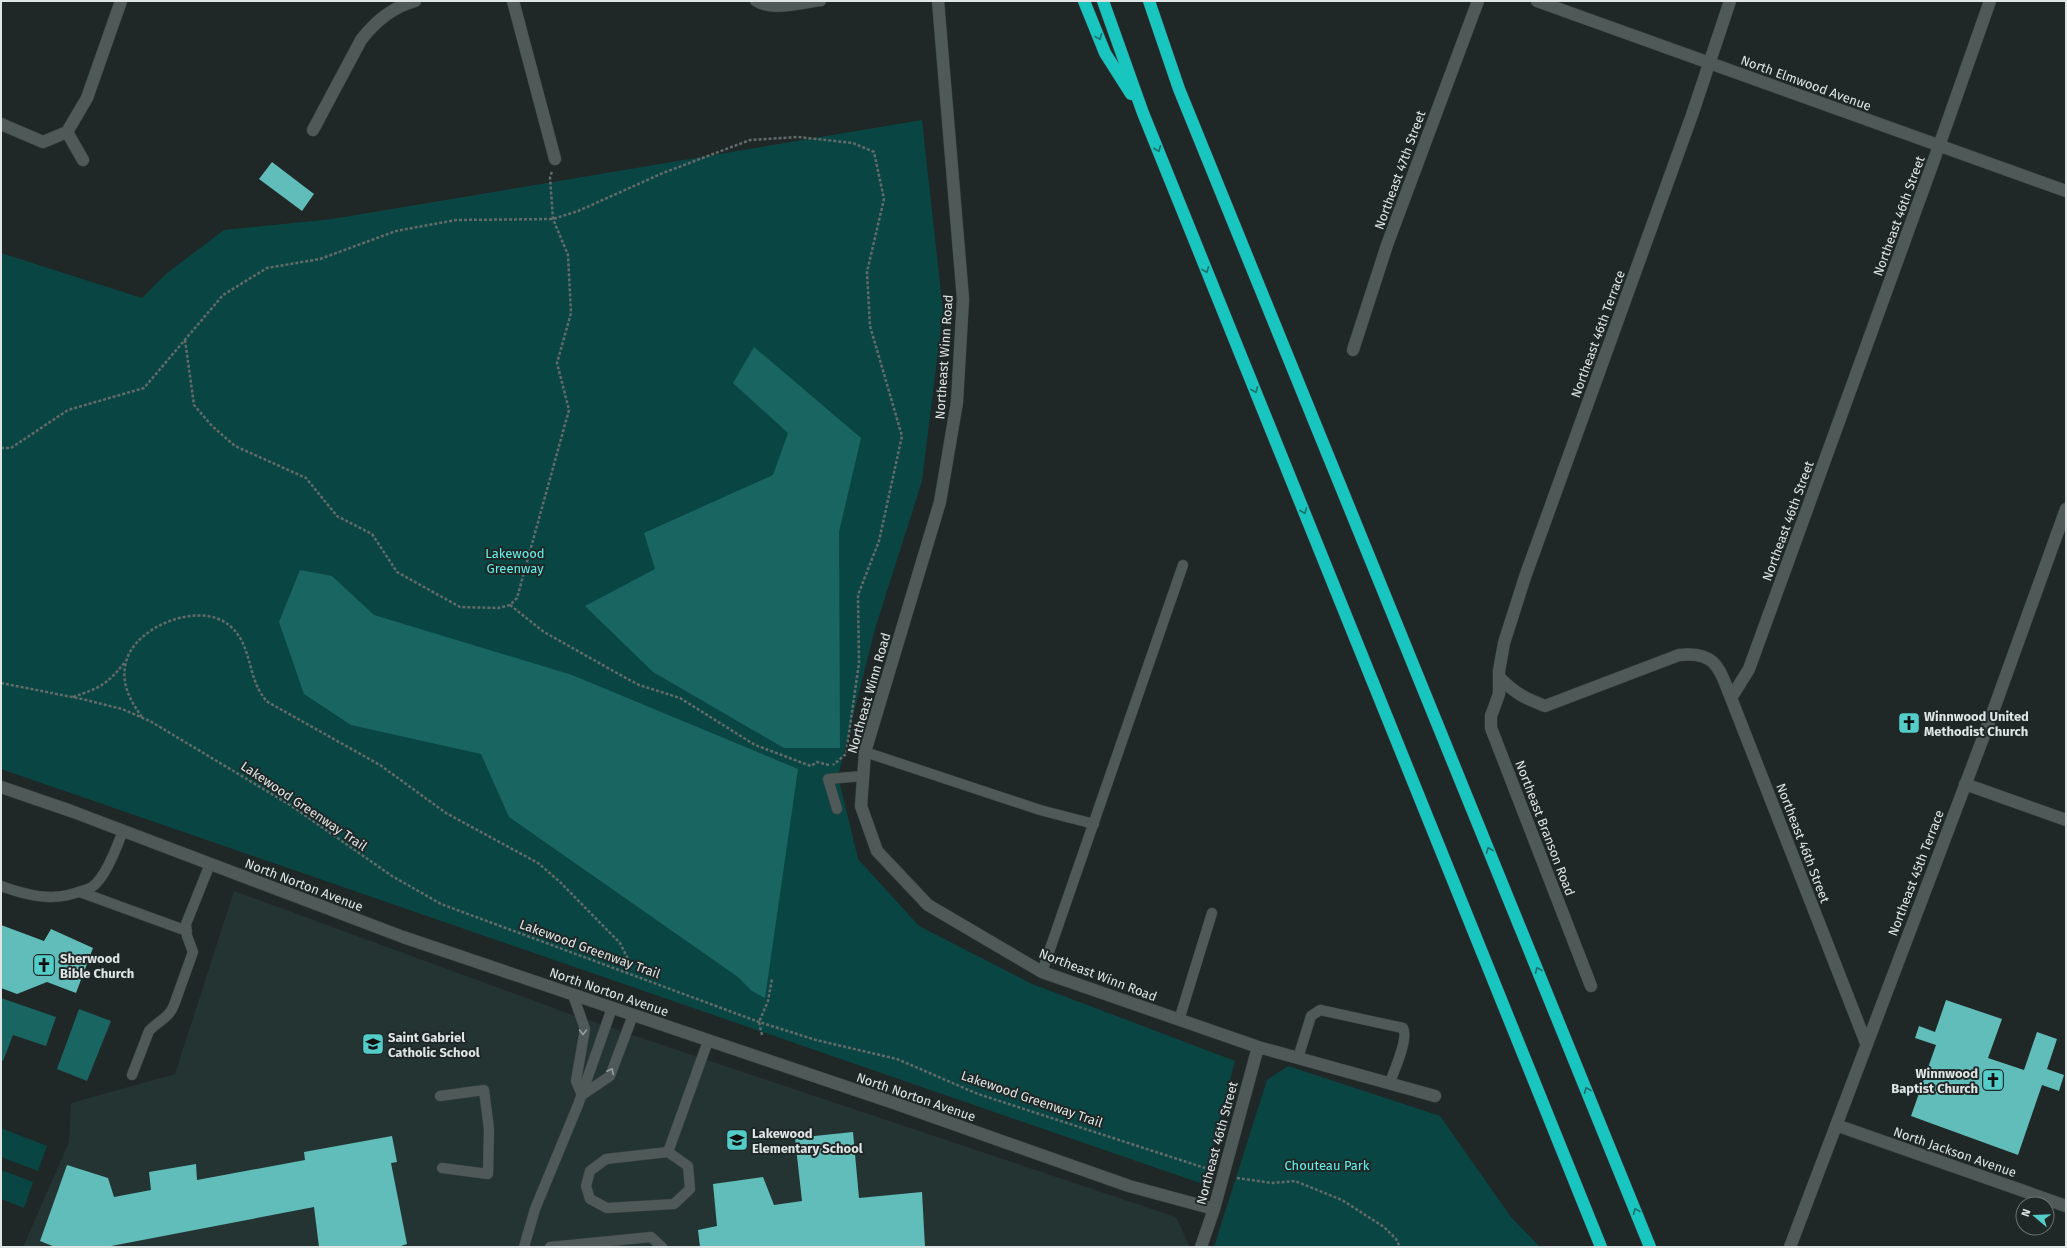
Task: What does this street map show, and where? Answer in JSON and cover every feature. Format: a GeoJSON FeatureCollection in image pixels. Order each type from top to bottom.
{"type":"FeatureCollection","features":[{"type":"Feature","properties":{"kind":"highway"},"geometry":{"type":"LineString","coordinates":[[1084,1],[1105,53],[1143,113]]}},
{"type":"Feature","properties":{"kind":"highway"},"geometry":{"type":"LineString","coordinates":[[1103,1],[1143,113],[1601,1247]]}},
{"type":"Feature","properties":{"kind":"highway"},"geometry":{"type":"LineString","coordinates":[[1149,1],[1179,89],[1650,1247]]}},
{"type":"Feature","properties":{"kind":"street"},"geometry":{"type":"LineString","coordinates":[[1,124],[43,142],[67,132],[87,98],[121,1]]}},
{"type":"Feature","properties":{"kind":"street"},"geometry":{"type":"LineString","coordinates":[[313,130],[361,40],[369,29],[401,6],[415,1]]}},
{"type":"Feature","properties":{"kind":"street"},"geometry":{"type":"LineString","coordinates":[[513,1],[554,159]]}},
{"type":"Feature","properties":{"kind":"street","name":"Northeast Winn Road"},"geometry":{"type":"LineString","coordinates":[[938,1],[963,298],[957,402],[940,502],[865,752],[861,806],[877,851],[928,905],[1042,972],[1258,1047],[1390,1082],[1435,1096]]}},
{"type":"Feature","properties":{"kind":"street","name":"Northeast 47th Street"},"geometry":{"type":"LineString","coordinates":[[1353,350],[1387,245],[1478,1]]}},
{"type":"Feature","properties":{"kind":"street","name":"North Elmwood Avenue"},"geometry":{"type":"LineString","coordinates":[[1537,1],[2066,192]]}},
{"type":"Feature","properties":{"kind":"street","name":"Northeast 46th Terrace"},"geometry":{"type":"LineString","coordinates":[[1500,678],[1499,671],[1504,643],[1525,578],[1730,1]]}},
{"type":"Feature","properties":{"kind":"street","name":"Northeast 46th Street"},"geometry":{"type":"LineString","coordinates":[[1866,1043],[1731,698],[1749,669],[1939,146],[1990,1]]}},
{"type":"Feature","properties":{"kind":"street"},"geometry":{"type":"LineString","coordinates":[[67,132],[83,160]]}},
{"type":"Feature","properties":{"kind":"street","name":"Northeast 45th Terrace"},"geometry":{"type":"LineString","coordinates":[[1790,1247],[1866,1043],[1966,784],[2066,509]]}},
{"type":"Feature","properties":{"kind":"street"},"geometry":{"type":"LineString","coordinates":[[1500,678],[1514,692],[1523,698],[1545,706],[1679,655],[1690,654],[1712,659],[1720,670],[1731,698]]}},
{"type":"Feature","properties":{"kind":"street","name":"Northeast Branson Road"},"geometry":{"type":"LineString","coordinates":[[1500,678],[1499,694],[1492,710],[1491,728],[1591,986]]}},
{"type":"Feature","properties":{"kind":"street"},"geometry":{"type":"LineString","coordinates":[[1966,784],[2066,820]]}},
{"type":"Feature","properties":{"kind":"street","name":"North Norton Avenue"},"geometry":{"type":"LineString","coordinates":[[1,787],[123,831],[403,937],[894,1103],[1129,1186],[1214,1210]]}},
{"type":"Feature","properties":{"kind":"street","name":"Northeast 46th Street"},"geometry":{"type":"LineString","coordinates":[[1200,1247],[1214,1210],[1258,1047]]}},
{"type":"Feature","properties":{"kind":"street","name":"North Jackson Avenue"},"geometry":{"type":"LineString","coordinates":[[1836,1125],[2066,1206]]}},
{"type":"Feature","properties":{"kind":"lane"},"geometry":{"type":"LineString","coordinates":[[755,1],[760,5],[775,7],[821,1]]}},
{"type":"Feature","properties":{"kind":"lane"},"geometry":{"type":"LineString","coordinates":[[1042,972],[1183,565]]}},
{"type":"Feature","properties":{"kind":"lane"},"geometry":{"type":"LineString","coordinates":[[865,752],[1040,810],[1094,824]]}},
{"type":"Feature","properties":{"kind":"lane"},"geometry":{"type":"LineString","coordinates":[[837,809],[828,779],[863,776]]}},
{"type":"Feature","properties":{"kind":"lane"},"geometry":{"type":"LineString","coordinates":[[1,886],[16,892],[48,898],[71,896],[93,887],[108,866],[123,831]]}},
{"type":"Feature","properties":{"kind":"lane"},"geometry":{"type":"LineString","coordinates":[[132,1075],[149,1031],[154,1025],[171,1013],[174,1005],[192,952],[186,931],[186,924],[210,864]]}},
{"type":"Feature","properties":{"kind":"lane"},"geometry":{"type":"LineString","coordinates":[[80,892],[186,931]]}},
{"type":"Feature","properties":{"kind":"lane"},"geometry":{"type":"LineString","coordinates":[[1179,1020],[1212,913]]}},
{"type":"Feature","properties":{"kind":"lane"},"geometry":{"type":"LineString","coordinates":[[573,995],[585,1029],[576,1081],[582,1095]]}},
{"type":"Feature","properties":{"kind":"lane"},"geometry":{"type":"LineString","coordinates":[[524,1247],[535,1209],[582,1095],[612,1008]]}},
{"type":"Feature","properties":{"kind":"lane"},"geometry":{"type":"LineString","coordinates":[[1298,1058],[1311,1016],[1320,1010],[1403,1028],[1405,1033],[1404,1041],[1390,1082]]}},
{"type":"Feature","properties":{"kind":"lane"},"geometry":{"type":"LineString","coordinates":[[582,1095],[610,1076],[633,1015]]}},
{"type":"Feature","properties":{"kind":"lane"},"geometry":{"type":"LineString","coordinates":[[668,1152],[708,1041]]}},
{"type":"Feature","properties":{"kind":"lane"},"geometry":{"type":"LineString","coordinates":[[440,1096],[484,1090],[489,1129],[488,1174],[442,1168]]}},
{"type":"Feature","properties":{"kind":"lane"},"geometry":{"type":"LineString","coordinates":[[668,1152],[688,1166],[690,1189],[674,1204],[607,1208],[590,1199],[586,1186],[590,1171],[606,1159],[668,1152]]}},
{"type":"Feature","properties":{"kind":"lane"},"geometry":{"type":"LineString","coordinates":[[550,1247],[651,1237],[662,1247]]}},
{"type":"Feature","properties":{"kind":"path"},"geometry":{"type":"LineString","coordinates":[[1,448],[11,448],[68,410],[144,388],[223,295],[266,268],[320,259],[396,231],[456,220],[553,219],[578,211],[663,173],[750,140],[798,137],[840,143],[853,143],[874,152],[884,199],[867,272],[870,326],[902,436],[879,541],[858,595],[859,663],[846,754],[832,766],[817,762],[811,766],[755,745],[680,698],[639,685],[544,632],[510,605]]}},
{"type":"Feature","properties":{"kind":"path"},"geometry":{"type":"LineString","coordinates":[[185,339],[194,405],[212,426],[235,446],[306,478],[337,516],[372,534],[397,572],[460,607],[498,608],[510,605],[517,598],[569,410],[557,363],[571,313],[568,255],[553,219],[550,178],[554,159]]}},
{"type":"Feature","properties":{"kind":"path"},"geometry":{"type":"LineString","coordinates":[[142,718],[131,701],[124,680],[128,654],[138,642],[157,627],[176,619],[196,614],[214,617],[230,625],[248,654],[257,685],[266,701],[380,765],[446,813],[523,853],[538,863],[559,881],[620,942],[628,957],[626,972]]}},
{"type":"Feature","properties":{"kind":"path"},"geometry":{"type":"LineString","coordinates":[[73,697],[103,686],[114,676],[127,660]]}},
{"type":"Feature","properties":{"kind":"path","name":"Lakewood Greenway Trail"},"geometry":{"type":"LineString","coordinates":[[1,683],[73,697],[122,709],[142,718],[180,737],[290,805],[392,876],[425,895],[465,913],[759,1022],[816,1040],[897,1059],[978,1094],[1205,1168]]}},
{"type":"Feature","properties":{"kind":"path"},"geometry":{"type":"LineString","coordinates":[[762,1035],[759,1022],[768,1001],[772,979]]}},
{"type":"Feature","properties":{"kind":"path"},"geometry":{"type":"LineString","coordinates":[[1234,1177],[1272,1183],[1296,1181],[1342,1200],[1384,1227],[1396,1239],[1400,1247]]}},
{"type":"Feature","properties":{"kind":"shaded area"},"geometry":{"type":"Polygon","coordinates":[[[754,347],[861,438],[839,532],[840,748],[784,748],[653,672],[585,606],[655,569],[644,533],[773,475],[788,433],[733,383],[754,347]]]}},
{"type":"Feature","properties":{"kind":"shaded area"},"geometry":{"type":"Polygon","coordinates":[[[300,570],[332,576],[374,615],[572,675],[798,769],[765,998],[752,991],[738,977],[509,817],[481,754],[351,725],[304,694],[279,622],[300,570]]]}},
{"type":"Feature","properties":{"kind":"shaded area"},"geometry":{"type":"Polygon","coordinates":[[[234,891],[570,1014],[1176,1217],[1189,1245],[1188,1247],[23,1247],[69,1142],[71,1103],[175,1074],[234,891]]]}},
{"type":"Feature","properties":{"kind":"shaded area"},"geometry":{"type":"Polygon","coordinates":[[[1,998],[56,1017],[46,1046],[13,1035],[3,1061],[1,1060],[1,998]]]}},
{"type":"Feature","properties":{"kind":"shaded area"},"geometry":{"type":"Polygon","coordinates":[[[79,1009],[111,1021],[87,1081],[57,1069],[79,1009]]]}},
{"type":"Feature","properties":{"kind":"green space","name":"Lakewood Greenway"},"geometry":{"type":"Polygon","coordinates":[[[922,120],[943,311],[922,481],[875,629],[838,776],[858,859],[919,926],[1032,984],[1235,1061],[1203,1184],[1,769],[1,253],[142,298],[167,273],[224,230],[332,219],[922,120]]]}},
{"type":"Feature","properties":{"kind":"green space","name":"Chouteau Park"},"geometry":{"type":"Polygon","coordinates":[[[1288,1066],[1440,1116],[1511,1217],[1540,1247],[1214,1247],[1267,1080],[1288,1066]]]}},
{"type":"Feature","properties":{"kind":"green space"},"geometry":{"type":"Polygon","coordinates":[[[1,1128],[47,1146],[38,1171],[1,1157],[1,1128]]]}},
{"type":"Feature","properties":{"kind":"green space"},"geometry":{"type":"Polygon","coordinates":[[[1,1170],[33,1182],[24,1208],[1,1199],[1,1170]]]}},
{"type":"Feature","properties":{"kind":"building"},"geometry":{"type":"Polygon","coordinates":[[[272,162],[314,194],[302,211],[259,179],[272,162]]]}},
{"type":"Feature","properties":{"kind":"building","name":"Sherwood Bible Church"},"geometry":{"type":"Polygon","coordinates":[[[1,925],[44,941],[51,929],[93,948],[76,993],[47,982],[17,994],[1,988],[1,925]]]}},
{"type":"Feature","properties":{"kind":"building","name":"Winnwood Baptist Church"},"geometry":{"type":"Polygon","coordinates":[[[1946,1000],[2002,1019],[1988,1058],[2024,1070],[2037,1032],[2057,1039],[2047,1069],[2064,1075],[2059,1091],[2042,1085],[2018,1155],[1911,1116],[1936,1045],[1915,1038],[1919,1026],[1935,1032],[1946,1000]]]}},
{"type":"Feature","properties":{"kind":"building","name":"Lakewood Elementary School"},"geometry":{"type":"Polygon","coordinates":[[[853,1132],[859,1198],[922,1192],[925,1247],[700,1247],[698,1230],[717,1226],[713,1184],[763,1177],[774,1205],[802,1201],[795,1138],[853,1132]]]}},
{"type":"Feature","properties":{"kind":"building"},"geometry":{"type":"Polygon","coordinates":[[[392,1136],[397,1162],[391,1163],[407,1244],[398,1247],[319,1247],[314,1207],[106,1247],[55,1247],[40,1241],[67,1165],[108,1178],[114,1197],[151,1190],[149,1172],[196,1164],[197,1180],[305,1160],[304,1152],[392,1136]]]}},
{"type":"Feature","properties":{"kind":"place","name":"Winnwood United Methodist Church"},"geometry":{"type":"Point","coordinates":[1909,723]}},
{"type":"Feature","properties":{"kind":"place","name":"Sherwood Bible Church"},"geometry":{"type":"Point","coordinates":[44,965]}},
{"type":"Feature","properties":{"kind":"place","name":"Saint Gabriel Catholic School"},"geometry":{"type":"Point","coordinates":[373,1044]}},
{"type":"Feature","properties":{"kind":"place","name":"Winnwood Baptist Church"},"geometry":{"type":"Point","coordinates":[1993,1080]}},
{"type":"Feature","properties":{"kind":"place","name":"Lakewood Elementary School"},"geometry":{"type":"Point","coordinates":[737,1140]}}]}
